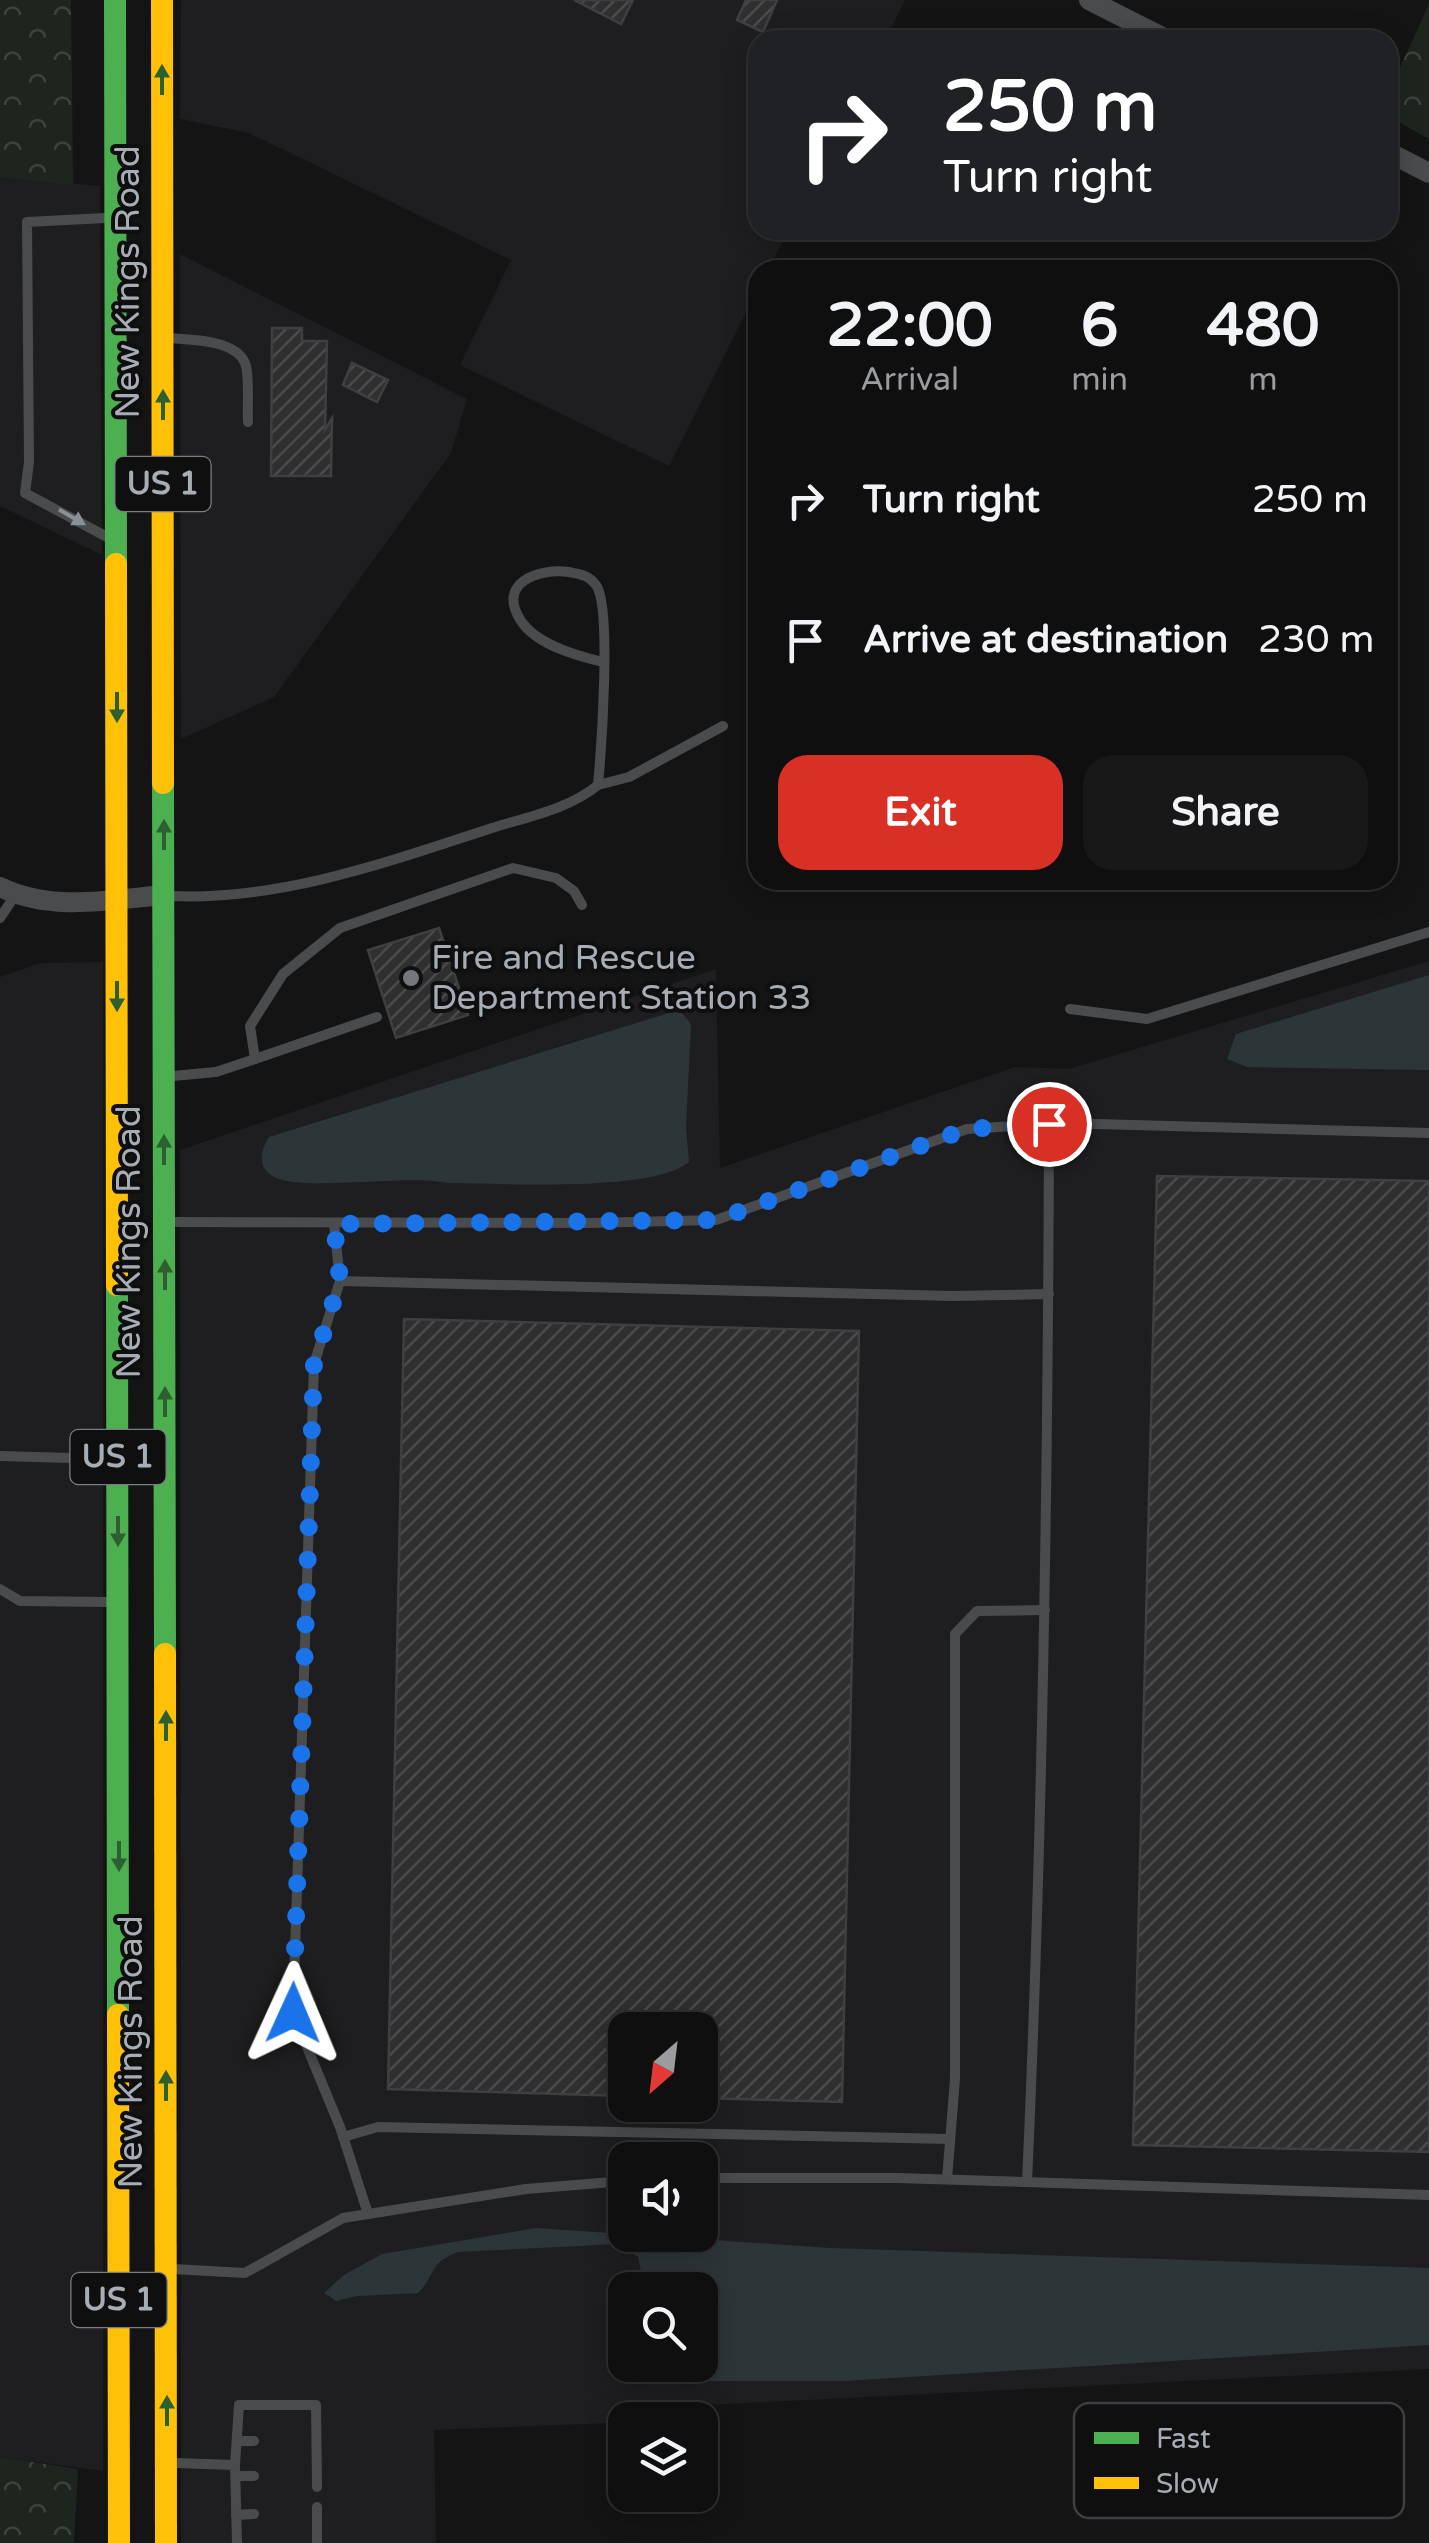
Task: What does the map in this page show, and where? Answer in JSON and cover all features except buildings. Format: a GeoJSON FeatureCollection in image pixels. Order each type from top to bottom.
{"type":"FeatureCollection","features":[{"type":"Feature","properties":{"kind":"highway","name":"New Kings Road"},"geometry":{"type":"LineString","coordinates":[[115,0],[139,215],[163,337],[164,895],[140,1081],[118,1459],[120,2543]]}},
{"type":"Feature","properties":{"kind":"highway","name":"New Kings Road"},"geometry":{"type":"LineString","coordinates":[[162,0],[139,215],[117,543],[117,899],[140,1081],[164,1222],[166,2543]]}},
{"type":"Feature","properties":{"kind":"highway"},"geometry":{"type":"LineString","coordinates":[[120,2192],[140,2246],[167,2268]]}},
{"type":"Feature","properties":{"kind":"street"},"geometry":{"type":"LineString","coordinates":[[1089,0],[1148,30]]}},
{"type":"Feature","properties":{"kind":"street"},"geometry":{"type":"LineString","coordinates":[[1398,157],[1429,173]]}},
{"type":"Feature","properties":{"kind":"street"},"geometry":{"type":"LineString","coordinates":[[8,891],[62,903],[164,895]]}},
{"type":"Feature","properties":{"kind":"lane"},"geometry":{"type":"LineString","coordinates":[[117,543],[25,492],[30,462],[27,222],[139,215]]}},
{"type":"Feature","properties":{"kind":"lane"},"geometry":{"type":"LineString","coordinates":[[163,337],[208,342],[234,351],[245,364],[248,422]]}},
{"type":"Feature","properties":{"kind":"lane"},"geometry":{"type":"LineString","coordinates":[[598,785],[603,662],[602,602],[597,585],[583,574],[549,570],[528,576],[518,586],[514,603],[522,623],[572,654],[603,662]]}},
{"type":"Feature","properties":{"kind":"lane"},"geometry":{"type":"LineString","coordinates":[[164,895],[254,892],[335,876],[538,814],[586,795],[598,785],[628,777],[723,726]]}},
{"type":"Feature","properties":{"kind":"lane"},"geometry":{"type":"LineString","coordinates":[[256,1059],[250,1026],[283,974],[340,928],[513,868],[556,878],[574,891],[582,905]]}},
{"type":"Feature","properties":{"kind":"lane"},"geometry":{"type":"LineString","coordinates":[[0,918],[8,891]]}},
{"type":"Feature","properties":{"kind":"lane"},"geometry":{"type":"LineString","coordinates":[[1070,1009],[1147,1019],[1429,932]]}},
{"type":"Feature","properties":{"kind":"lane"},"geometry":{"type":"LineString","coordinates":[[140,1081],[216,1072],[377,1017]]}},
{"type":"Feature","properties":{"kind":"lane"},"geometry":{"type":"LineString","coordinates":[[164,1222],[716,1220],[967,1129],[1049,1124],[1429,1132]]}},
{"type":"Feature","properties":{"kind":"lane"},"geometry":{"type":"LineString","coordinates":[[1028,2182],[1038,1964],[1049,1124]]}},
{"type":"Feature","properties":{"kind":"lane"},"geometry":{"type":"LineString","coordinates":[[334,1224],[340,1280],[314,1364],[293,2013],[343,2137],[368,2214]]}},
{"type":"Feature","properties":{"kind":"lane"},"geometry":{"type":"LineString","coordinates":[[340,1280],[953,1296],[1049,1294]]}},
{"type":"Feature","properties":{"kind":"lane"},"geometry":{"type":"LineString","coordinates":[[0,1456],[118,1459]]}},
{"type":"Feature","properties":{"kind":"lane"},"geometry":{"type":"LineString","coordinates":[[0,1589],[20,1601],[118,1602]]}},
{"type":"Feature","properties":{"kind":"lane"},"geometry":{"type":"LineString","coordinates":[[947,2180],[955,2079],[955,1634],[977,1611],[1045,1610]]}},
{"type":"Feature","properties":{"kind":"lane"},"geometry":{"type":"LineString","coordinates":[[343,2137],[382,2127],[950,2140]]}},
{"type":"Feature","properties":{"kind":"lane"},"geometry":{"type":"LineString","coordinates":[[718,2178],[947,2180],[1429,2195]]}},
{"type":"Feature","properties":{"kind":"lane"},"geometry":{"type":"LineString","coordinates":[[167,2268],[245,2273],[344,2218],[526,2189],[608,2182]]}},
{"type":"Feature","properties":{"kind":"lane"},"geometry":{"type":"LineString","coordinates":[[237,2543],[235,2470],[239,2405],[316,2405],[311,2442],[313,2481]]}},
{"type":"Feature","properties":{"kind":"lane"},"geometry":{"type":"LineString","coordinates":[[237,2442],[254,2441]]}},
{"type":"Feature","properties":{"kind":"lane"},"geometry":{"type":"LineString","coordinates":[[167,2463],[235,2470],[254,2476]]}},
{"type":"Feature","properties":{"kind":"lane"},"geometry":{"type":"LineString","coordinates":[[313,2512],[317,2543]]}},
{"type":"Feature","properties":{"kind":"lane"},"geometry":{"type":"LineString","coordinates":[[236,2515],[254,2514]]}},
{"type":"Feature","properties":{"kind":"shaded area"},"geometry":{"type":"Polygon","coordinates":[[[181,0],[905,0],[890,30],[748,30],[748,240],[784,240],[773,260],[748,260],[748,309],[669,466],[460,365],[511,260],[249,133],[180,119],[181,0]]]}},
{"type":"Feature","properties":{"kind":"shaded area"},"geometry":{"type":"Polygon","coordinates":[[[0,177],[100,186],[102,555],[0,506],[0,177]]]}},
{"type":"Feature","properties":{"kind":"shaded area"},"geometry":{"type":"Polygon","coordinates":[[[180,254],[467,399],[451,453],[274,697],[181,739],[180,254]]]}},
{"type":"Feature","properties":{"kind":"shaded area"},"geometry":{"type":"Polygon","coordinates":[[[1429,961],[1429,2369],[718,2404],[608,2402],[608,2423],[434,2430],[436,2543],[181,2543],[180,1150],[716,969],[720,1168],[1015,1067],[1069,1069],[1429,961]]]}},
{"type":"Feature","properties":{"kind":"shaded area"},"geometry":{"type":"Polygon","coordinates":[[[103,962],[103,2471],[0,2457],[0,977],[40,963],[103,962]]]}},
{"type":"Feature","properties":{"kind":"shaded area"},"geometry":{"type":"Polygon","coordinates":[[[1429,975],[1429,1070],[1247,1067],[1227,1059],[1236,1034],[1429,975]]]}},
{"type":"Feature","properties":{"kind":"shaded area"},"geometry":{"type":"Polygon","coordinates":[[[672,1012],[682,1013],[691,1024],[686,1127],[689,1162],[670,1172],[574,1184],[407,1180],[307,1183],[274,1177],[263,1164],[262,1153],[269,1137],[672,1012]]]}},
{"type":"Feature","properties":{"kind":"shaded area"},"geometry":{"type":"Polygon","coordinates":[[[536,2228],[608,2233],[608,2244],[458,2252],[437,2265],[418,2293],[336,2301],[324,2293],[344,2275],[382,2254],[536,2228]]]}},
{"type":"Feature","properties":{"kind":"shaded area"},"geometry":{"type":"Polygon","coordinates":[[[718,2240],[830,2248],[1429,2268],[1429,2345],[844,2381],[718,2381],[718,2272],[641,2272],[638,2257],[630,2252],[718,2252],[718,2240]]]}},
{"type":"Feature","properties":{"kind":"green space"},"geometry":{"type":"Polygon","coordinates":[[[0,0],[71,0],[73,185],[0,177],[0,0]]]}},
{"type":"Feature","properties":{"kind":"green space"},"geometry":{"type":"Polygon","coordinates":[[[1429,4],[1429,139],[1398,122],[1398,72],[1429,4]]]}},
{"type":"Feature","properties":{"kind":"green space"},"geometry":{"type":"Polygon","coordinates":[[[0,2457],[78,2469],[74,2543],[0,2543],[0,2457]]]}},
{"type":"Feature","properties":{"kind":"traffic: fast"},"geometry":{"type":"LineString","coordinates":[[115,0],[116,564]]}},
{"type":"Feature","properties":{"kind":"traffic: fast"},"geometry":{"type":"LineString","coordinates":[[163,783],[165,1654]]}},
{"type":"Feature","properties":{"kind":"traffic: fast"},"geometry":{"type":"LineString","coordinates":[[117,1285],[118,2015]]}},
{"type":"Feature","properties":{"kind":"traffic: slow"},"geometry":{"type":"LineString","coordinates":[[162,0],[163,783]]}},
{"type":"Feature","properties":{"kind":"traffic: slow"},"geometry":{"type":"LineString","coordinates":[[116,564],[117,1285]]}},
{"type":"Feature","properties":{"kind":"traffic: slow"},"geometry":{"type":"LineString","coordinates":[[165,1654],[166,2543]]}},
{"type":"Feature","properties":{"kind":"traffic: slow"},"geometry":{"type":"LineString","coordinates":[[118,2015],[119,2543]]}},
{"type":"Feature","properties":{"kind":"place","name":"Fire and Rescue Department Station 33"},"geometry":{"type":"Point","coordinates":[411,978]}},
{"type":"Feature","properties":{"kind":"route"},"geometry":{"type":"LineString","coordinates":[[293,2013],[314,1364],[340,1280],[334,1224],[716,1220],[967,1129],[1049,1124]]}}]}
